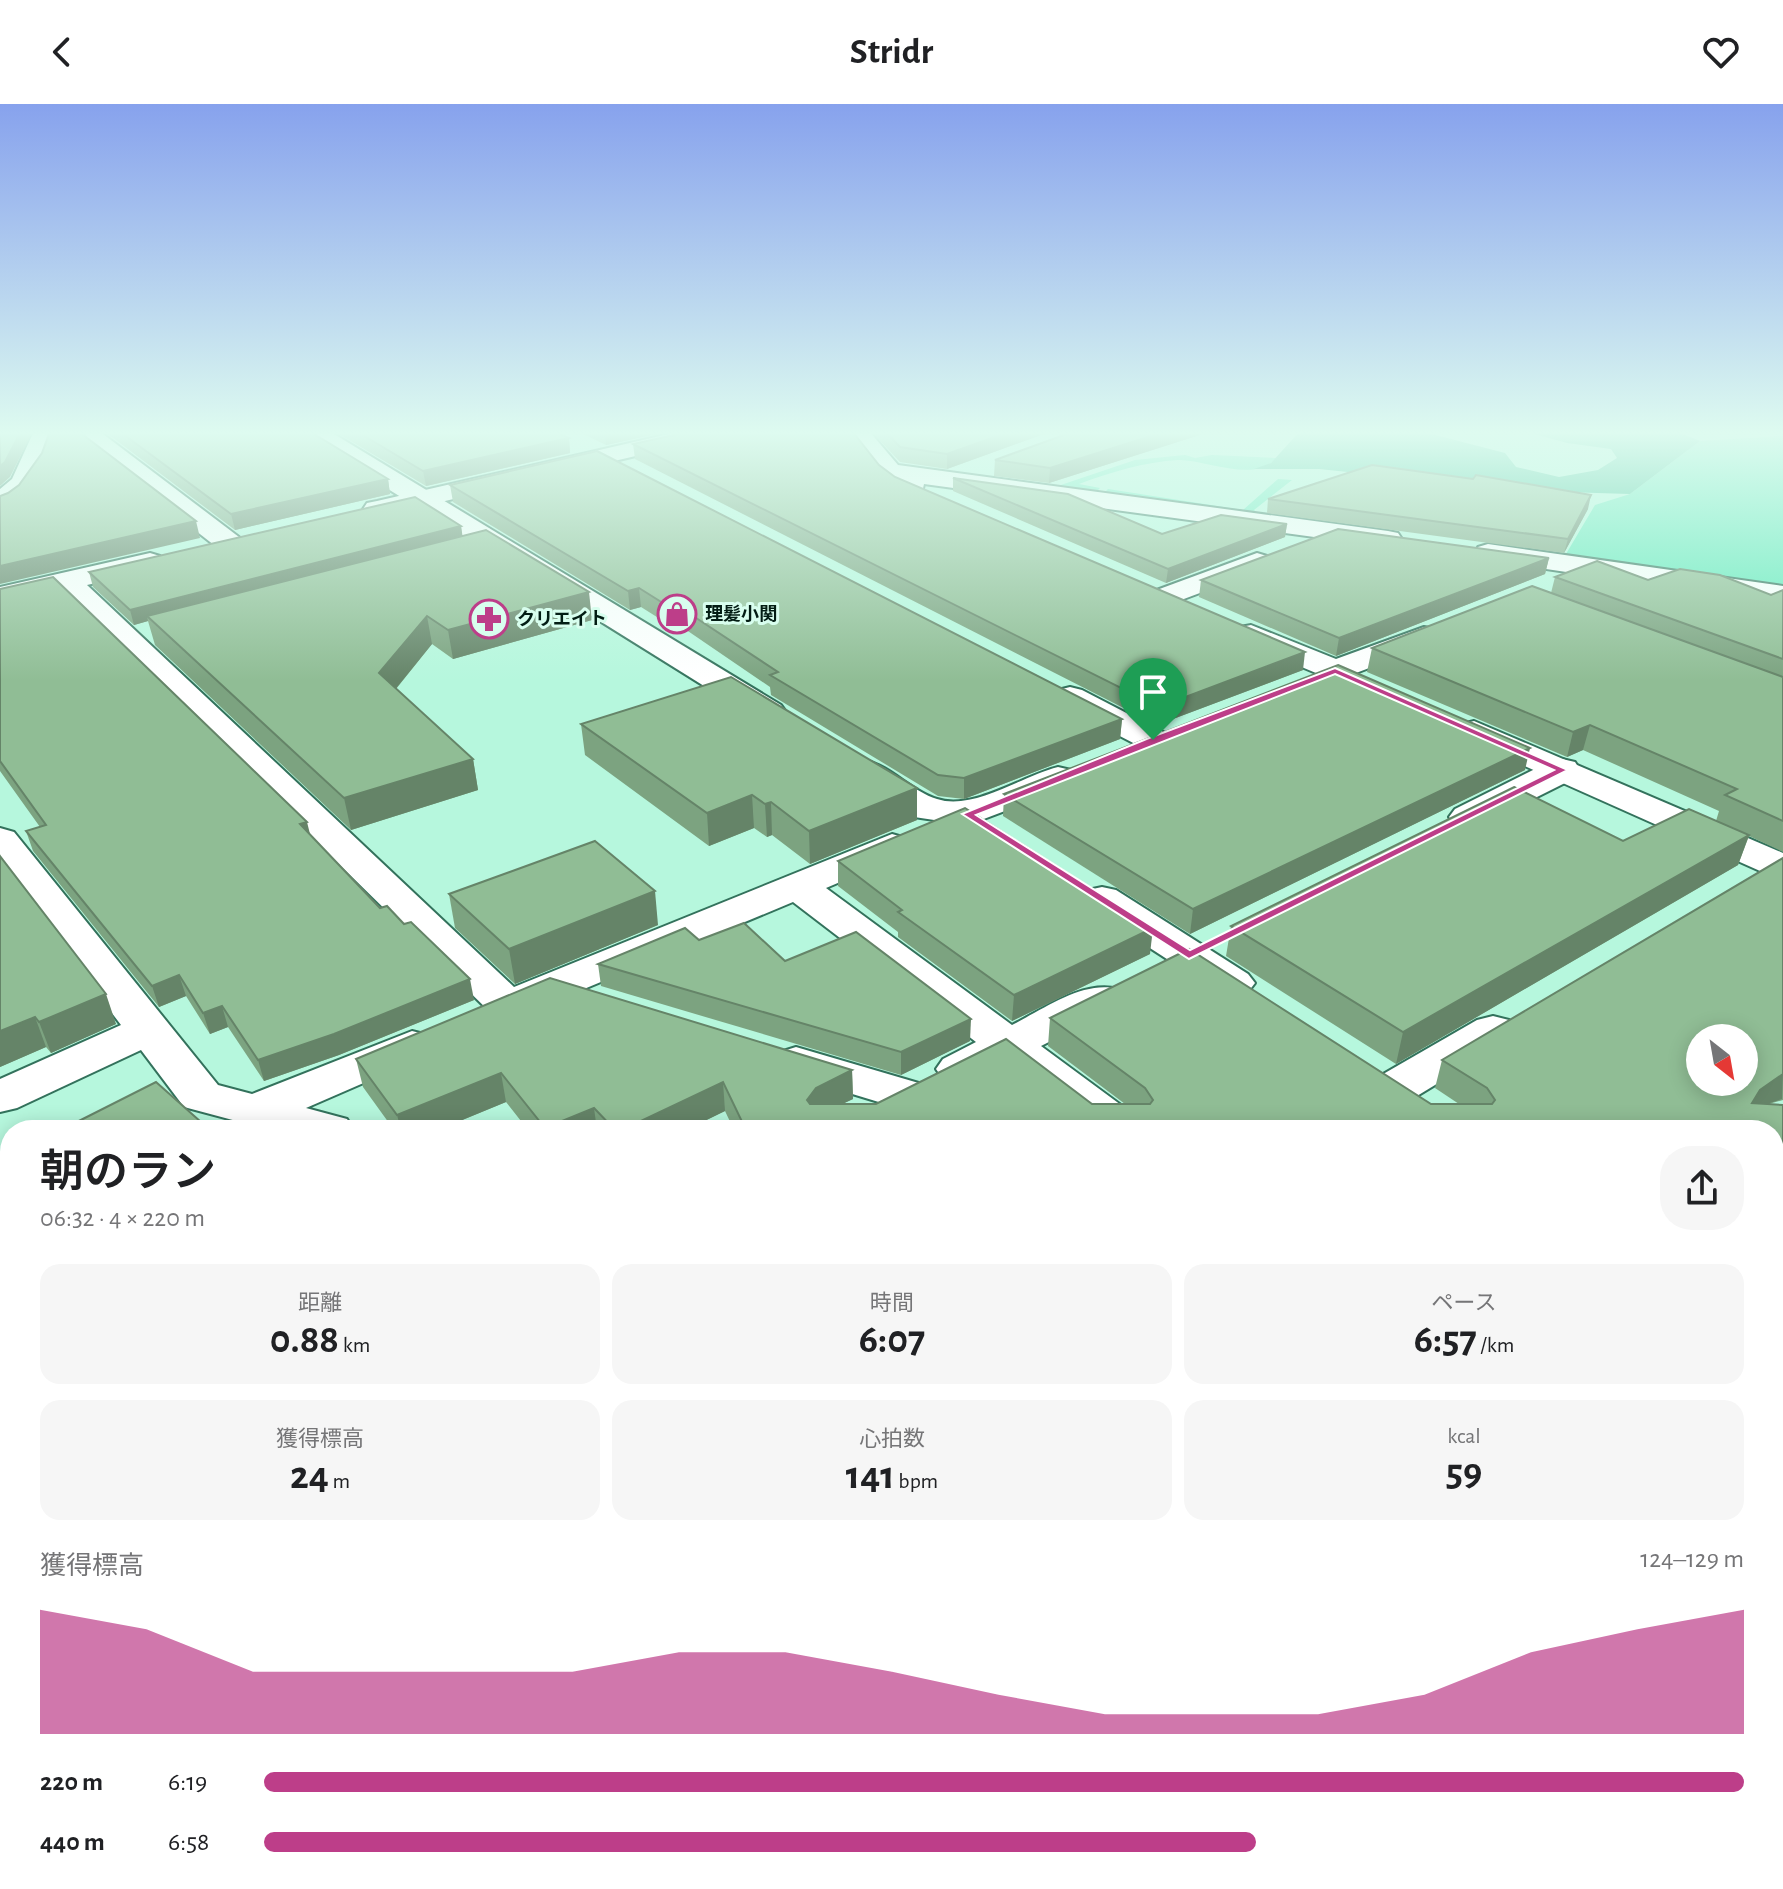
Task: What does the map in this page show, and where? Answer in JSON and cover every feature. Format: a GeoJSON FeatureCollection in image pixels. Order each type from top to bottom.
{"type":"FeatureCollection","features":[{"type":"Feature","properties":{"kind":"street"},"geometry":{"type":"LineString","coordinates":[[194,514],[229,543]]}},
{"type":"Feature","properties":{"kind":"street"},"geometry":{"type":"LineString","coordinates":[[348,516],[356,514]]}},
{"type":"Feature","properties":{"kind":"street"},"geometry":{"type":"LineString","coordinates":[[448,514],[796,728]]}},
{"type":"Feature","properties":{"kind":"street"},"geometry":{"type":"LineString","coordinates":[[1203,514],[1411,543]]}},
{"type":"Feature","properties":{"kind":"street"},"geometry":{"type":"LineString","coordinates":[[1165,597],[1334,532]]}},
{"type":"Feature","properties":{"kind":"street"},"geometry":{"type":"LineString","coordinates":[[200,550],[259,537]]}},
{"type":"Feature","properties":{"kind":"street"},"geometry":{"type":"LineString","coordinates":[[449,555],[495,543]]}},
{"type":"Feature","properties":{"kind":"street"},"geometry":{"type":"LineString","coordinates":[[1458,549],[1783,595]]}},
{"type":"Feature","properties":{"kind":"street"},"geometry":{"type":"LineString","coordinates":[[0,596],[170,557]]}},
{"type":"Feature","properties":{"kind":"street"},"geometry":{"type":"LineString","coordinates":[[1537,592],[1596,567]]}},
{"type":"Feature","properties":{"kind":"street"},"geometry":{"type":"LineString","coordinates":[[66,581],[142,635],[508,1005]]}},
{"type":"Feature","properties":{"kind":"street"},"geometry":{"type":"LineString","coordinates":[[1136,584],[1377,689]]}},
{"type":"Feature","properties":{"kind":"street"},"geometry":{"type":"LineString","coordinates":[[1293,687],[1450,626]]}},
{"type":"Feature","properties":{"kind":"street"},"geometry":{"type":"LineString","coordinates":[[257,1110],[968,814],[1167,735],[1040,682]]}},
{"type":"Feature","properties":{"kind":"street"},"geometry":{"type":"LineString","coordinates":[[1449,720],[1779,865]]}},
{"type":"Feature","properties":{"kind":"street"},"geometry":{"type":"LineString","coordinates":[[835,752],[927,809],[968,814],[1007,839]]}},
{"type":"Feature","properties":{"kind":"street"},"geometry":{"type":"LineString","coordinates":[[1438,832],[1562,770]]}},
{"type":"Feature","properties":{"kind":"street"},"geometry":{"type":"LineString","coordinates":[[0,840],[201,1096],[294,1120]]}},
{"type":"Feature","properties":{"kind":"street"},"geometry":{"type":"LineString","coordinates":[[1734,887],[1779,865]]}},
{"type":"Feature","properties":{"kind":"street"},"geometry":{"type":"LineString","coordinates":[[1072,881],[1267,1005]]}},
{"type":"Feature","properties":{"kind":"street"},"geometry":{"type":"LineString","coordinates":[[798,886],[1110,1120]]}},
{"type":"Feature","properties":{"kind":"street"},"geometry":{"type":"LineString","coordinates":[[855,1120],[1231,934]]}},
{"type":"Feature","properties":{"kind":"street"},"geometry":{"type":"LineString","coordinates":[[551,988],[610,1006]]}},
{"type":"Feature","properties":{"kind":"street"},"geometry":{"type":"LineString","coordinates":[[1395,1088],[1531,1008]]}},
{"type":"Feature","properties":{"kind":"street"},"geometry":{"type":"LineString","coordinates":[[0,1097],[147,1030]]}},
{"type":"Feature","properties":{"kind":"street"},"geometry":{"type":"LineString","coordinates":[[757,1050],[905,1095]]}},
{"type":"Feature","properties":{"kind":"street"},"geometry":{"type":"LineString","coordinates":[[1357,1063],[1434,1113]]}},
{"type":"Feature","properties":{"kind":"green space"},"geometry":{"type":"Polygon","coordinates":[[[1589,514],[1783,514],[1783,590],[1563,559],[1589,514]]]}},
{"type":"Feature","properties":{"kind":"building"},"geometry":{"type":"Polygon","coordinates":[[[0,514],[187,514],[196,521],[0,566],[0,514]]]}},
{"type":"Feature","properties":{"kind":"building"},"geometry":{"type":"Polygon","coordinates":[[[340,514],[442,514],[461,526],[130,610],[89,572],[340,514]]]}},
{"type":"Feature","properties":{"kind":"building"},"geometry":{"type":"Polygon","coordinates":[[[499,514],[721,514],[1122,719],[964,778],[938,775],[770,675],[778,672],[681,608],[674,610],[639,588],[628,591],[499,514]]]}},
{"type":"Feature","properties":{"kind":"building"},"geometry":{"type":"Polygon","coordinates":[[[774,514],[982,514],[1305,652],[1159,707],[774,514]]]}},
{"type":"Feature","properties":{"kind":"building"},"geometry":{"type":"Polygon","coordinates":[[[1039,514],[1116,514],[1162,534],[1221,515],[1287,524],[1168,569],[1039,514]]]}},
{"type":"Feature","properties":{"kind":"building"},"geometry":{"type":"Polygon","coordinates":[[[1383,514],[1581,514],[1568,539],[1383,514]]]}},
{"type":"Feature","properties":{"kind":"building"},"geometry":{"type":"Polygon","coordinates":[[[1338,529],[1549,558],[1339,638],[1201,580],[1338,529]]]}},
{"type":"Feature","properties":{"kind":"building"},"geometry":{"type":"Polygon","coordinates":[[[486,530],[589,592],[448,630],[427,616],[379,673],[473,759],[344,798],[147,616],[486,530]]]}},
{"type":"Feature","properties":{"kind":"building"},"geometry":{"type":"Polygon","coordinates":[[[1597,561],[1648,580],[1680,569],[1720,575],[1771,595],[1783,590],[1783,659],[1555,577],[1597,561]]]}},
{"type":"Feature","properties":{"kind":"building"},"geometry":{"type":"Polygon","coordinates":[[[53,577],[307,822],[300,824],[380,908],[387,906],[404,924],[411,922],[470,979],[334,1034],[258,1060],[222,1006],[203,1013],[179,975],[152,986],[26,831],[46,825],[0,761],[0,589],[53,577]]]}},
{"type":"Feature","properties":{"kind":"building"},"geometry":{"type":"Polygon","coordinates":[[[1532,586],[1783,677],[1783,821],[1725,795],[1737,789],[1590,725],[1573,732],[1372,648],[1532,586]]]}},
{"type":"Feature","properties":{"kind":"building"},"geometry":{"type":"Polygon","coordinates":[[[1338,665],[1530,748],[1193,909],[1004,794],[1338,665]]]}},
{"type":"Feature","properties":{"kind":"building"},"geometry":{"type":"Polygon","coordinates":[[[731,677],[917,788],[809,831],[771,802],[765,804],[752,795],[707,813],[581,724],[731,677]]]}},
{"type":"Feature","properties":{"kind":"building"},"geometry":{"type":"Polygon","coordinates":[[[1514,787],[1623,841],[1689,809],[1749,835],[1403,1032],[1231,926],[1514,787]]]}},
{"type":"Feature","properties":{"kind":"building"},"geometry":{"type":"Polygon","coordinates":[[[965,808],[1153,928],[1014,995],[898,912],[902,910],[838,861],[965,808]]]}},
{"type":"Feature","properties":{"kind":"building"},"geometry":{"type":"Polygon","coordinates":[[[595,841],[655,891],[509,949],[449,894],[595,841]]]}},
{"type":"Feature","properties":{"kind":"building"},"geometry":{"type":"Polygon","coordinates":[[[0,856],[106,994],[39,1022],[35,1017],[0,1031],[0,856]]]}},
{"type":"Feature","properties":{"kind":"building"},"geometry":{"type":"Polygon","coordinates":[[[1783,858],[1783,1074],[1758,1093],[1758,1024],[1686,1024],[1686,1096],[1756,1096],[1752,1103],[1783,1105],[1783,1120],[741,1120],[723,1082],[643,1120],[605,1120],[594,1108],[565,1120],[539,1120],[501,1073],[397,1115],[356,1059],[550,978],[852,1070],[816,1088],[807,1100],[810,1104],[876,1104],[1006,1039],[1092,1104],[1150,1104],[1153,1100],[1145,1088],[1050,1018],[1189,949],[1431,1104],[1492,1104],[1495,1100],[1487,1088],[1442,1060],[1783,858]]]}},
{"type":"Feature","properties":{"kind":"building"},"geometry":{"type":"Polygon","coordinates":[[[744,923],[785,961],[856,932],[971,1019],[901,1052],[598,964],[685,928],[699,940],[744,923]]]}},
{"type":"Feature","properties":{"kind":"building"},"geometry":{"type":"Polygon","coordinates":[[[156,1082],[199,1120],[81,1120],[156,1082]]]}},
{"type":"Feature","properties":{"kind":"place","name":"理髪小関"},"geometry":{"type":"Point","coordinates":[677,614]}},
{"type":"Feature","properties":{"kind":"place","name":"クリエイト"},"geometry":{"type":"Point","coordinates":[489,619]}},
{"type":"Feature","properties":{"kind":"route"},"geometry":{"type":"LineString","coordinates":[[1335,671],[1562,770],[1189,955],[968,814],[1153,740],[1335,671]]}}]}
